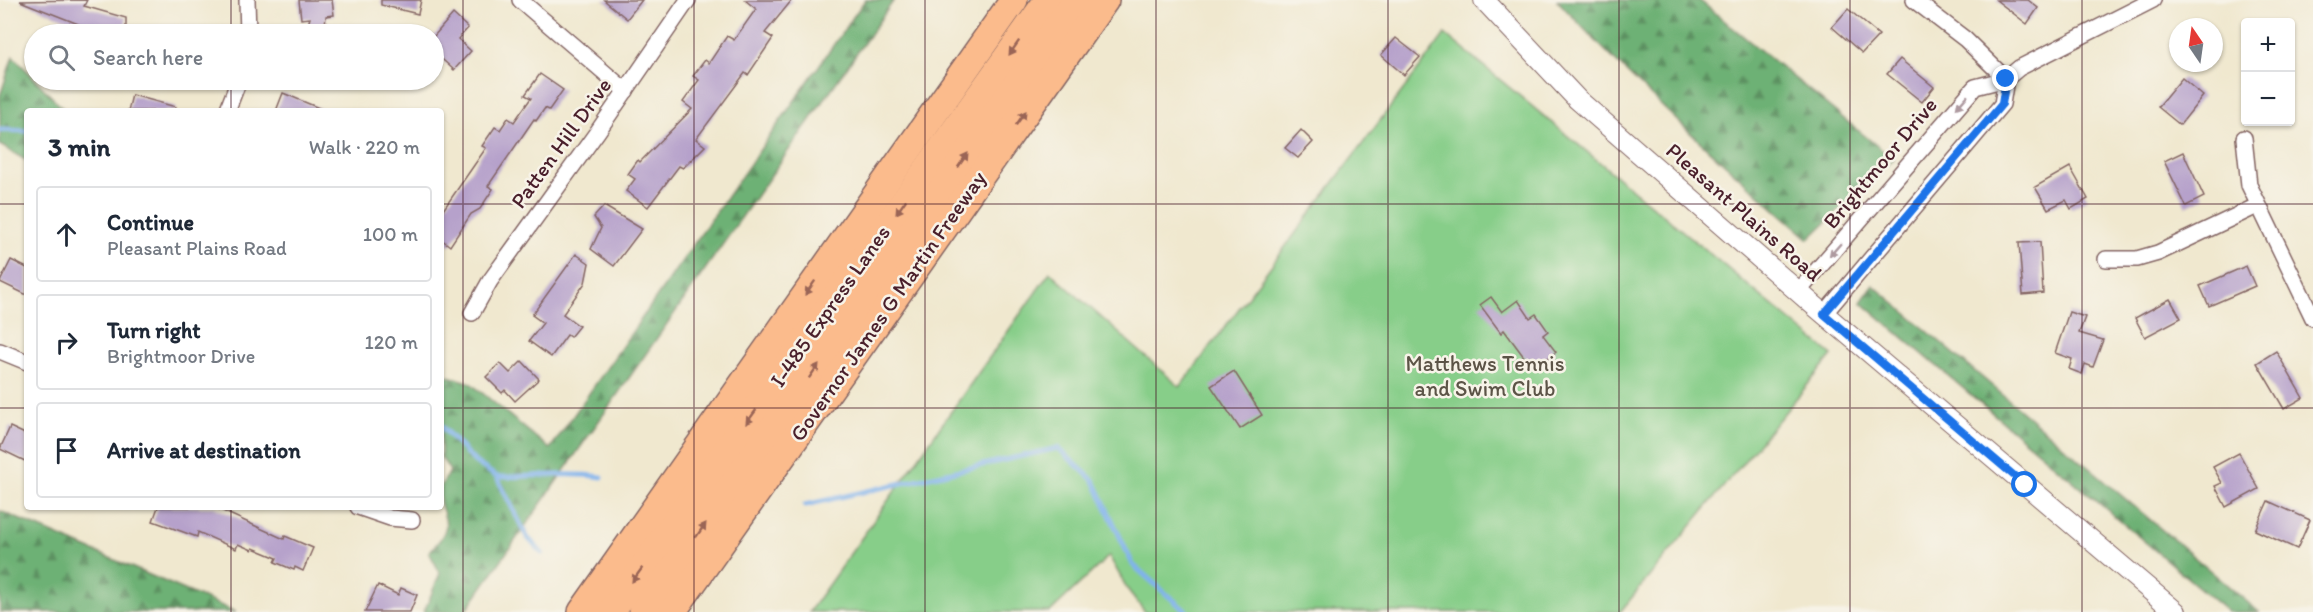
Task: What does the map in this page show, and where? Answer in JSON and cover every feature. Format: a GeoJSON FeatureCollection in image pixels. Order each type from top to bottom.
{"type":"FeatureCollection","features":[{"type":"Feature","properties":{"kind":"highway"},"geometry":{"type":"LineString","coordinates":[[582,612],[1014,0]]}},
{"type":"Feature","properties":{"kind":"highway","name":"I-485 Express Lanes"},"geometry":{"type":"LineString","coordinates":[[611,612],[1047,0]]}},
{"type":"Feature","properties":{"kind":"highway","name":"I-485 Express Lanes"},"geometry":{"type":"LineString","coordinates":[[643,612],[1076,0]]}},
{"type":"Feature","properties":{"kind":"highway","name":"Governor James G Martin Freeway"},"geometry":{"type":"LineString","coordinates":[[672,612],[1105,0]]}},
{"type":"Feature","properties":{"kind":"highway"},"geometry":{"type":"LineString","coordinates":[[806,340],[892,172]]}},
{"type":"Feature","properties":{"kind":"street"},"geometry":{"type":"LineString","coordinates":[[247,0],[248,24]]}},
{"type":"Feature","properties":{"kind":"street"},"geometry":{"type":"LineString","coordinates":[[520,0],[626,91]]}},
{"type":"Feature","properties":{"kind":"street","name":"Patten Hill Drive"},"geometry":{"type":"LineString","coordinates":[[472,313],[510,252],[626,91],[688,0]]}},
{"type":"Feature","properties":{"kind":"street","name":"Pleasant Plains Road"},"geometry":{"type":"LineString","coordinates":[[1484,0],[1577,99],[1798,292],[2172,611]]}},
{"type":"Feature","properties":{"kind":"street"},"geometry":{"type":"LineString","coordinates":[[1824,314],[2002,104],[2006,79],[1965,39],[1914,0]]}},
{"type":"Feature","properties":{"kind":"street","name":"Brightmoor Drive"},"geometry":{"type":"LineString","coordinates":[[1798,292],[1975,87],[2006,79],[2019,68],[2153,0]]}},
{"type":"Feature","properties":{"kind":"street"},"geometry":{"type":"LineString","coordinates":[[229,108],[235,90]]}},
{"type":"Feature","properties":{"kind":"street"},"geometry":{"type":"LineString","coordinates":[[2244,138],[2245,167],[2257,206],[2313,318]]}},
{"type":"Feature","properties":{"kind":"street"},"geometry":{"type":"LineString","coordinates":[[2106,259],[2137,259],[2158,253],[2257,206]]}},
{"type":"Feature","properties":{"kind":"street"},"geometry":{"type":"LineString","coordinates":[[0,351],[24,361]]}},
{"type":"Feature","properties":{"kind":"street"},"geometry":{"type":"LineString","coordinates":[[367,510],[390,518],[412,520]]}},
{"type":"Feature","properties":{"kind":"green space"},"geometry":{"type":"Polygon","coordinates":[[[865,0],[894,0],[465,612],[424,612],[440,573],[429,552],[439,541],[446,525],[443,510],[444,482],[450,471],[444,462],[444,375],[469,382],[550,449],[865,0]]]}},
{"type":"Feature","properties":{"kind":"green space"},"geometry":{"type":"Polygon","coordinates":[[[1557,0],[1699,0],[1893,159],[1809,239],[1680,123],[1617,63],[1557,0]]]}},
{"type":"Feature","properties":{"kind":"green space","name":"Matthews Tennis and Swim Club"},"geometry":{"type":"Polygon","coordinates":[[[1445,34],[1832,355],[1620,612],[1145,612],[1128,590],[1109,556],[1050,612],[809,612],[1050,272],[1180,387],[1445,34]]]}},
{"type":"Feature","properties":{"kind":"green space"},"geometry":{"type":"Polygon","coordinates":[[[13,56],[24,68],[24,90],[45,90],[62,108],[24,108],[24,159],[0,145],[0,96],[13,56]]]}},
{"type":"Feature","properties":{"kind":"green space"},"geometry":{"type":"Polygon","coordinates":[[[1873,285],[2259,612],[2228,612],[1861,302],[1873,285]]]}},
{"type":"Feature","properties":{"kind":"green space"},"geometry":{"type":"Polygon","coordinates":[[[0,511],[236,612],[0,612],[0,511]]]}},
{"type":"Feature","properties":{"kind":"building"},"geometry":{"type":"Polygon","coordinates":[[[87,0],[84,6],[126,18],[126,24],[78,24],[20,1],[87,0]]]}},
{"type":"Feature","properties":{"kind":"building"},"geometry":{"type":"Polygon","coordinates":[[[299,0],[332,0],[334,15],[326,16],[325,24],[308,24],[310,18],[301,19],[299,0]]]}},
{"type":"Feature","properties":{"kind":"building"},"geometry":{"type":"Polygon","coordinates":[[[381,0],[421,0],[418,14],[381,5],[381,0]]]}},
{"type":"Feature","properties":{"kind":"building"},"geometry":{"type":"Polygon","coordinates":[[[604,0],[642,0],[627,19],[604,0]]]}},
{"type":"Feature","properties":{"kind":"building"},"geometry":{"type":"Polygon","coordinates":[[[745,0],[792,0],[765,33],[773,38],[748,75],[745,73],[696,139],[705,146],[683,168],[679,166],[648,207],[626,191],[635,179],[628,174],[638,160],[640,162],[692,109],[683,102],[699,80],[693,76],[705,60],[709,63],[727,36],[734,40],[756,9],[745,0]]]}},
{"type":"Feature","properties":{"kind":"building"},"geometry":{"type":"Polygon","coordinates":[[[1996,0],[2028,0],[2038,8],[2027,24],[1996,0]]]}},
{"type":"Feature","properties":{"kind":"building"},"geometry":{"type":"Polygon","coordinates":[[[1848,9],[1879,35],[1862,53],[1832,27],[1848,9]]]}},
{"type":"Feature","properties":{"kind":"building"},"geometry":{"type":"Polygon","coordinates":[[[453,14],[468,28],[458,39],[471,51],[454,70],[444,61],[444,24],[453,14]]]}},
{"type":"Feature","properties":{"kind":"building"},"geometry":{"type":"Polygon","coordinates":[[[1396,38],[1420,57],[1404,75],[1381,55],[1396,38]]]}},
{"type":"Feature","properties":{"kind":"building"},"geometry":{"type":"Polygon","coordinates":[[[1900,59],[1934,87],[1922,102],[1887,74],[1900,59]]]}},
{"type":"Feature","properties":{"kind":"building"},"geometry":{"type":"Polygon","coordinates":[[[540,74],[563,90],[549,110],[545,108],[536,121],[534,119],[488,186],[493,189],[480,209],[471,214],[450,246],[444,241],[444,209],[486,148],[482,146],[495,127],[500,130],[508,118],[514,122],[531,98],[525,95],[540,74]]]}},
{"type":"Feature","properties":{"kind":"building"},"geometry":{"type":"Polygon","coordinates":[[[2182,78],[2203,96],[2180,125],[2158,107],[2182,78]]]}},
{"type":"Feature","properties":{"kind":"building"},"geometry":{"type":"Polygon","coordinates":[[[283,93],[319,108],[277,108],[283,93]]]}},
{"type":"Feature","properties":{"kind":"building"},"geometry":{"type":"Polygon","coordinates":[[[132,95],[176,107],[176,108],[129,108],[132,95]]]}},
{"type":"Feature","properties":{"kind":"building"},"geometry":{"type":"Polygon","coordinates":[[[1301,130],[1313,142],[1298,158],[1285,148],[1301,130]]]}},
{"type":"Feature","properties":{"kind":"building"},"geometry":{"type":"Polygon","coordinates":[[[2183,152],[2204,197],[2186,206],[2164,161],[2183,152]]]}},
{"type":"Feature","properties":{"kind":"building"},"geometry":{"type":"Polygon","coordinates":[[[2070,167],[2088,199],[2071,209],[2066,200],[2048,209],[2035,187],[2070,167]]]}},
{"type":"Feature","properties":{"kind":"building"},"geometry":{"type":"Polygon","coordinates":[[[604,206],[642,229],[614,266],[591,249],[601,228],[594,217],[604,206]]]}},
{"type":"Feature","properties":{"kind":"building"},"geometry":{"type":"Polygon","coordinates":[[[2040,242],[2043,293],[2023,295],[2019,243],[2040,242]]]}},
{"type":"Feature","properties":{"kind":"building"},"geometry":{"type":"Polygon","coordinates":[[[576,254],[589,263],[585,283],[563,314],[579,326],[570,337],[567,335],[551,357],[529,341],[543,323],[532,315],[576,254]]]}},
{"type":"Feature","properties":{"kind":"building"},"geometry":{"type":"Polygon","coordinates":[[[11,260],[24,266],[24,294],[0,282],[11,260]]]}},
{"type":"Feature","properties":{"kind":"building"},"geometry":{"type":"Polygon","coordinates":[[[2246,266],[2255,286],[2209,306],[2200,286],[2246,266]]]}},
{"type":"Feature","properties":{"kind":"building"},"geometry":{"type":"Polygon","coordinates":[[[1491,297],[1502,312],[1518,300],[1530,318],[1536,314],[1548,331],[1543,335],[1556,352],[1539,365],[1532,357],[1527,361],[1504,330],[1501,333],[1480,305],[1491,297]]]}},
{"type":"Feature","properties":{"kind":"building"},"geometry":{"type":"Polygon","coordinates":[[[2170,299],[2181,318],[2145,337],[2135,318],[2170,299]]]}},
{"type":"Feature","properties":{"kind":"building"},"geometry":{"type":"Polygon","coordinates":[[[2069,312],[2085,317],[2079,333],[2103,340],[2093,367],[2085,364],[2082,374],[2069,369],[2072,359],[2055,353],[2069,312]]]}},
{"type":"Feature","properties":{"kind":"building"},"geometry":{"type":"Polygon","coordinates":[[[2276,351],[2303,398],[2284,409],[2257,363],[2276,351]]]}},
{"type":"Feature","properties":{"kind":"building"},"geometry":{"type":"Polygon","coordinates":[[[522,361],[539,379],[515,401],[505,390],[502,393],[486,377],[500,363],[510,373],[522,361]]]}},
{"type":"Feature","properties":{"kind":"building"},"geometry":{"type":"Polygon","coordinates":[[[1234,371],[1262,415],[1240,429],[1211,386],[1234,371]]]}},
{"type":"Feature","properties":{"kind":"building"},"geometry":{"type":"Polygon","coordinates":[[[10,427],[24,434],[24,461],[0,449],[10,427]]]}},
{"type":"Feature","properties":{"kind":"building"},"geometry":{"type":"Polygon","coordinates":[[[2239,453],[2259,489],[2226,507],[2215,486],[2222,483],[2213,467],[2239,453]]]}},
{"type":"Feature","properties":{"kind":"building"},"geometry":{"type":"Polygon","coordinates":[[[2268,501],[2310,520],[2297,549],[2255,530],[2268,501]]]}},
{"type":"Feature","properties":{"kind":"building"},"geometry":{"type":"Polygon","coordinates":[[[157,510],[221,510],[284,539],[285,536],[313,548],[303,571],[295,567],[294,570],[275,562],[277,558],[253,548],[252,550],[238,544],[236,549],[198,532],[197,537],[153,521],[157,510]]]}},
{"type":"Feature","properties":{"kind":"building"},"geometry":{"type":"Polygon","coordinates":[[[378,585],[398,595],[401,588],[417,595],[410,612],[365,612],[378,585]]]}},
{"type":"Feature","properties":{"kind":"waterway"},"geometry":{"type":"LineString","coordinates":[[0,130],[24,131]]}},
{"type":"Feature","properties":{"kind":"waterway"},"geometry":{"type":"LineString","coordinates":[[444,429],[475,462],[497,477],[527,537],[542,553]]}},
{"type":"Feature","properties":{"kind":"waterway"},"geometry":{"type":"LineString","coordinates":[[805,505],[1058,448],[1094,481],[1133,565],[1187,612]]}},
{"type":"Feature","properties":{"kind":"waterway"},"geometry":{"type":"LineString","coordinates":[[497,477],[563,475],[602,477]]}},
{"type":"Feature","properties":{"kind":"route"},"geometry":{"type":"LineString","coordinates":[[2006,79],[2002,104],[1936,179],[1824,314],[2025,485]]}}]}
